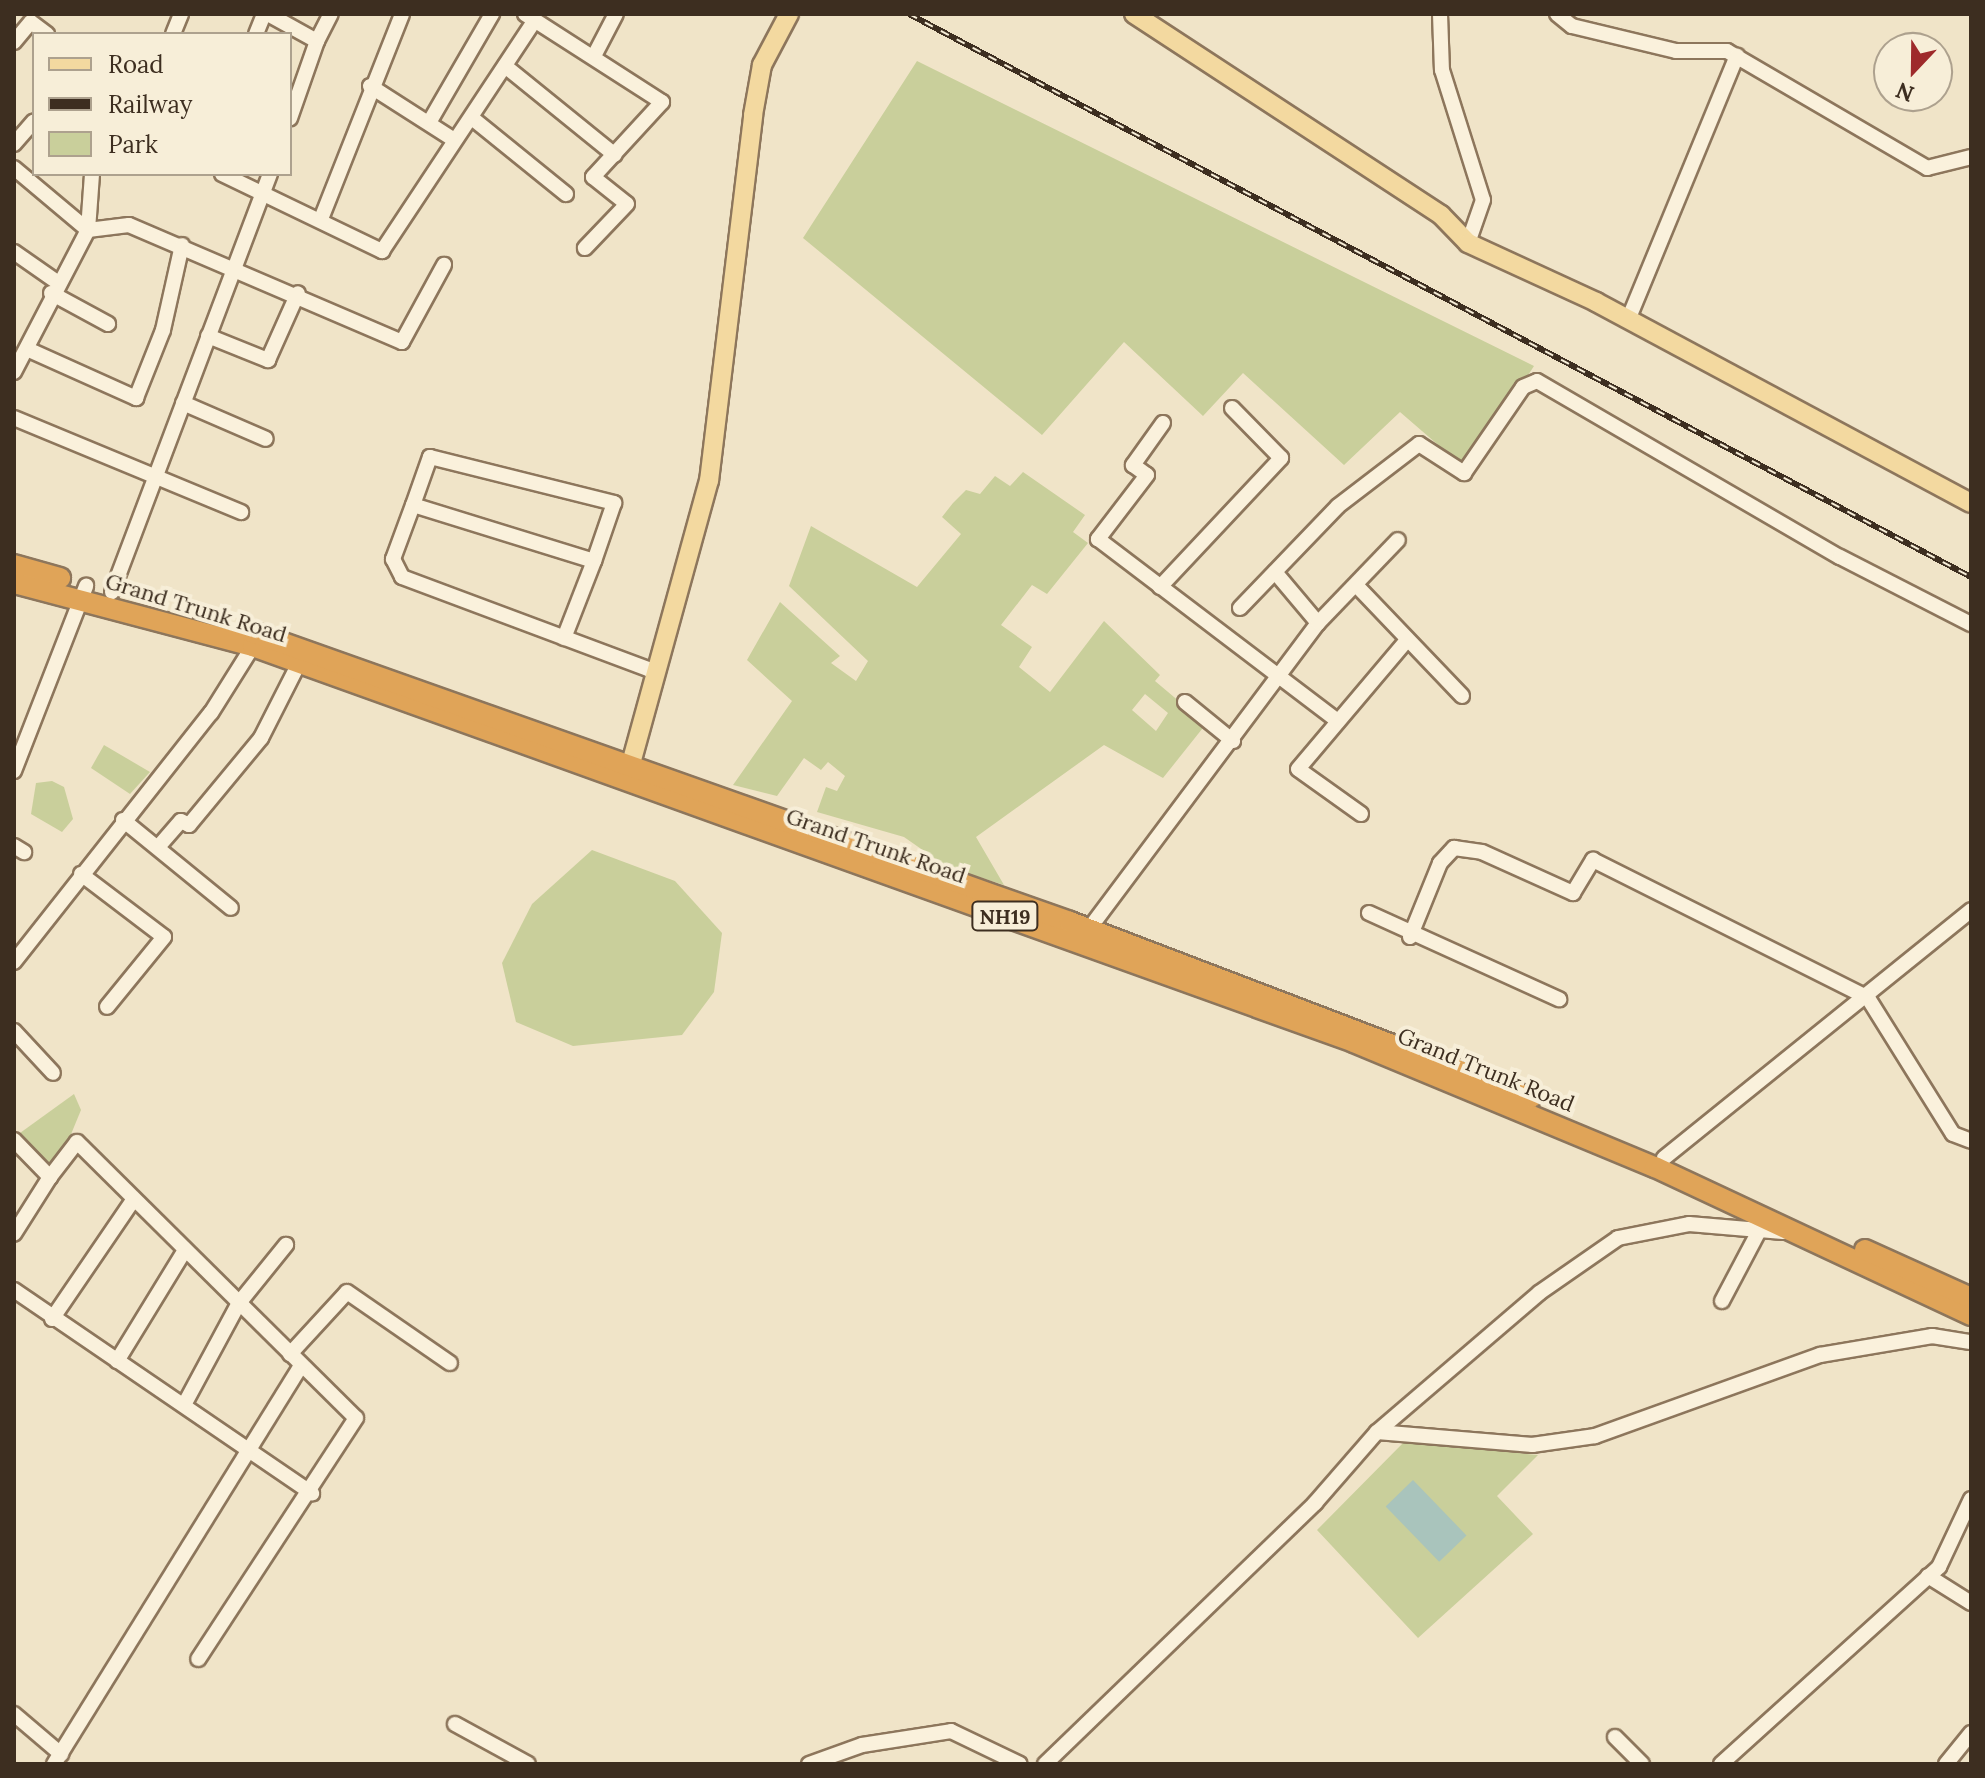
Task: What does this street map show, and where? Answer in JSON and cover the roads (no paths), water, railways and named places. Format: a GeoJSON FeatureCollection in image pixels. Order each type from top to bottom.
{"type":"FeatureCollection","features":[{"type":"Feature","properties":{"kind":"highway","name":"Grand Trunk Road"},"geometry":{"type":"LineString","coordinates":[[14,565],[84,592],[253,646],[298,665],[628,777],[1089,929],[1463,1069],[1971,1298]]}},
{"type":"Feature","properties":{"kind":"highway","name":"Grand Trunk Road"},"geometry":{"type":"LineString","coordinates":[[14,583],[84,592],[112,592],[304,649],[628,777],[1354,1042],[1803,1235],[1971,1315]]}},
{"type":"Feature","properties":{"kind":"main road"},"geometry":{"type":"LineString","coordinates":[[628,777],[709,481],[762,65],[789,14]]}},
{"type":"Feature","properties":{"kind":"main road"},"geometry":{"type":"LineString","coordinates":[[1134,14],[1441,215],[1468,243],[1628,320],[1971,503]]}},
{"type":"Feature","properties":{"kind":"street"},"geometry":{"type":"LineString","coordinates":[[257,32],[266,14],[317,41]]}},
{"type":"Feature","properties":{"kind":"street"},"geometry":{"type":"LineString","coordinates":[[292,112],[317,41],[331,14]]}},
{"type":"Feature","properties":{"kind":"street"},"geometry":{"type":"LineString","coordinates":[[321,219],[370,86],[402,14]]}},
{"type":"Feature","properties":{"kind":"street"},"geometry":{"type":"LineString","coordinates":[[430,121],[492,14]]}},
{"type":"Feature","properties":{"kind":"street"},"geometry":{"type":"LineString","coordinates":[[594,56],[616,14]]}},
{"type":"Feature","properties":{"kind":"street"},"geometry":{"type":"LineString","coordinates":[[1440,14],[1442,70],[1483,200],[1468,243]]}},
{"type":"Feature","properties":{"kind":"street"},"geometry":{"type":"LineString","coordinates":[[1557,14],[1572,26],[1676,51],[1737,56],[1927,168],[1971,157]]}},
{"type":"Feature","properties":{"kind":"street"},"geometry":{"type":"LineString","coordinates":[[226,176],[382,251],[453,139],[472,118],[539,18],[662,102],[593,177],[627,204],[585,248]]}},
{"type":"Feature","properties":{"kind":"street"},"geometry":{"type":"LineString","coordinates":[[14,42],[31,22],[44,32]]}},
{"type":"Feature","properties":{"kind":"street"},"geometry":{"type":"LineString","coordinates":[[1628,320],[1737,56]]}},
{"type":"Feature","properties":{"kind":"street"},"geometry":{"type":"LineString","coordinates":[[505,66],[615,155]]}},
{"type":"Feature","properties":{"kind":"street"},"geometry":{"type":"LineString","coordinates":[[370,86],[430,121],[453,139]]}},
{"type":"Feature","properties":{"kind":"street"},"geometry":{"type":"LineString","coordinates":[[472,118],[566,194]]}},
{"type":"Feature","properties":{"kind":"street"},"geometry":{"type":"LineString","coordinates":[[14,144],[32,123]]}},
{"type":"Feature","properties":{"kind":"street"},"geometry":{"type":"LineString","coordinates":[[14,168],[88,230],[129,225],[236,266],[402,342],[444,265]]}},
{"type":"Feature","properties":{"kind":"street"},"geometry":{"type":"LineString","coordinates":[[14,372],[54,287],[88,230],[92,176]]}},
{"type":"Feature","properties":{"kind":"street"},"geometry":{"type":"LineString","coordinates":[[112,592],[269,176]]}},
{"type":"Feature","properties":{"kind":"street"},"geometry":{"type":"LineString","coordinates":[[27,349],[136,398],[163,330],[182,245]]}},
{"type":"Feature","properties":{"kind":"street"},"geometry":{"type":"LineString","coordinates":[[14,252],[54,287],[108,324]]}},
{"type":"Feature","properties":{"kind":"street"},"geometry":{"type":"LineString","coordinates":[[208,336],[268,360],[298,293]]}},
{"type":"Feature","properties":{"kind":"street"},"geometry":{"type":"LineString","coordinates":[[1240,608],[1338,506],[1419,444],[1464,473],[1523,387],[1537,381],[1840,557],[1971,624]]}},
{"type":"Feature","properties":{"kind":"street"},"geometry":{"type":"LineString","coordinates":[[183,403],[266,439]]}},
{"type":"Feature","properties":{"kind":"street"},"geometry":{"type":"LineString","coordinates":[[1160,587],[1281,458],[1232,408]]}},
{"type":"Feature","properties":{"kind":"street"},"geometry":{"type":"LineString","coordinates":[[14,418],[241,512]]}},
{"type":"Feature","properties":{"kind":"street"},"geometry":{"type":"LineString","coordinates":[[1163,423],[1133,465],[1147,475],[1098,539],[1338,721]]}},
{"type":"Feature","properties":{"kind":"street"},"geometry":{"type":"LineString","coordinates":[[564,638],[614,503],[430,457],[393,559],[402,577],[564,638],[656,672]]}},
{"type":"Feature","properties":{"kind":"street"},"geometry":{"type":"LineString","coordinates":[[413,505],[594,561]]}},
{"type":"Feature","properties":{"kind":"street"},"geometry":{"type":"LineString","coordinates":[[1089,929],[1139,853],[1233,741],[1318,623],[1357,586],[1398,540]]}},
{"type":"Feature","properties":{"kind":"street"},"geometry":{"type":"LineString","coordinates":[[1275,572],[1318,623]]}},
{"type":"Feature","properties":{"kind":"street"},"geometry":{"type":"LineString","coordinates":[[1357,586],[1462,696]]}},
{"type":"Feature","properties":{"kind":"street"},"geometry":{"type":"LineString","coordinates":[[14,771],[84,592]]}},
{"type":"Feature","properties":{"kind":"street"},"geometry":{"type":"LineString","coordinates":[[1361,814],[1298,769],[1407,640]]}},
{"type":"Feature","properties":{"kind":"street"},"geometry":{"type":"LineString","coordinates":[[14,962],[123,820],[211,713],[253,646]]}},
{"type":"Feature","properties":{"kind":"street"},"geometry":{"type":"LineString","coordinates":[[159,846],[181,821],[189,825],[261,738],[298,665]]}},
{"type":"Feature","properties":{"kind":"street"},"geometry":{"type":"LineString","coordinates":[[1185,702],[1233,741]]}},
{"type":"Feature","properties":{"kind":"street"},"geometry":{"type":"LineString","coordinates":[[123,820],[159,846],[231,908]]}},
{"type":"Feature","properties":{"kind":"street"},"geometry":{"type":"LineString","coordinates":[[1410,937],[1440,863],[1454,848],[1482,852],[1573,893],[1593,860],[1868,998],[1953,1134],[1971,1141]]}},
{"type":"Feature","properties":{"kind":"street"},"geometry":{"type":"LineString","coordinates":[[81,874],[164,937],[107,1007]]}},
{"type":"Feature","properties":{"kind":"street"},"geometry":{"type":"LineString","coordinates":[[1664,1158],[1868,998],[1971,910]]}},
{"type":"Feature","properties":{"kind":"street"},"geometry":{"type":"LineString","coordinates":[[1369,913],[1410,937],[1559,999]]}},
{"type":"Feature","properties":{"kind":"street"},"geometry":{"type":"LineString","coordinates":[[14,1031],[53,1073]]}},
{"type":"Feature","properties":{"kind":"street"},"geometry":{"type":"LineString","coordinates":[[14,1140],[50,1177]]}},
{"type":"Feature","properties":{"kind":"street"},"geometry":{"type":"LineString","coordinates":[[14,1234],[50,1177],[77,1142],[356,1418],[312,1493],[198,1659]]}},
{"type":"Feature","properties":{"kind":"street"},"geometry":{"type":"LineString","coordinates":[[52,1319],[134,1199]]}},
{"type":"Feature","properties":{"kind":"street"},"geometry":{"type":"LineString","coordinates":[[1045,1764],[1315,1503],[1377,1432],[1539,1293],[1618,1238],[1689,1224],[1803,1235]]}},
{"type":"Feature","properties":{"kind":"street"},"geometry":{"type":"LineString","coordinates":[[1722,1301],[1760,1229]]}},
{"type":"Feature","properties":{"kind":"street"},"geometry":{"type":"LineString","coordinates":[[184,1405],[239,1303],[286,1245]]}},
{"type":"Feature","properties":{"kind":"street"},"geometry":{"type":"LineString","coordinates":[[117,1361],[185,1250]]}},
{"type":"Feature","properties":{"kind":"street"},"geometry":{"type":"LineString","coordinates":[[14,1290],[52,1319],[250,1448],[312,1493]]}},
{"type":"Feature","properties":{"kind":"street"},"geometry":{"type":"LineString","coordinates":[[14,1714],[57,1759],[250,1448],[296,1359],[347,1292],[450,1363]]}},
{"type":"Feature","properties":{"kind":"street"},"geometry":{"type":"LineString","coordinates":[[1377,1432],[1532,1445],[1595,1436],[1820,1355],[1932,1336],[1971,1342]]}},
{"type":"Feature","properties":{"kind":"street"},"geometry":{"type":"LineString","coordinates":[[1721,1764],[1928,1576],[1971,1499]]}},
{"type":"Feature","properties":{"kind":"street"},"geometry":{"type":"LineString","coordinates":[[1928,1576],[1971,1603]]}},
{"type":"Feature","properties":{"kind":"street"},"geometry":{"type":"LineString","coordinates":[[455,1724],[528,1764]]}},
{"type":"Feature","properties":{"kind":"street"},"geometry":{"type":"LineString","coordinates":[[809,1764],[862,1745],[951,1731],[1020,1764]]}},
{"type":"Feature","properties":{"kind":"street"},"geometry":{"type":"LineString","coordinates":[[1946,1764],[1971,1733]]}},
{"type":"Feature","properties":{"kind":"street"},"geometry":{"type":"LineString","coordinates":[[1615,1737],[1642,1764]]}},
{"type":"Feature","properties":{"kind":"water"},"geometry":{"type":"Polygon","coordinates":[[[1413,1480],[1466,1535],[1439,1562],[1386,1506],[1413,1480]]]}},
{"type":"Feature","properties":{"kind":"railway"},"geometry":{"type":"LineString","coordinates":[[909,14],[1971,577]]}}]}
